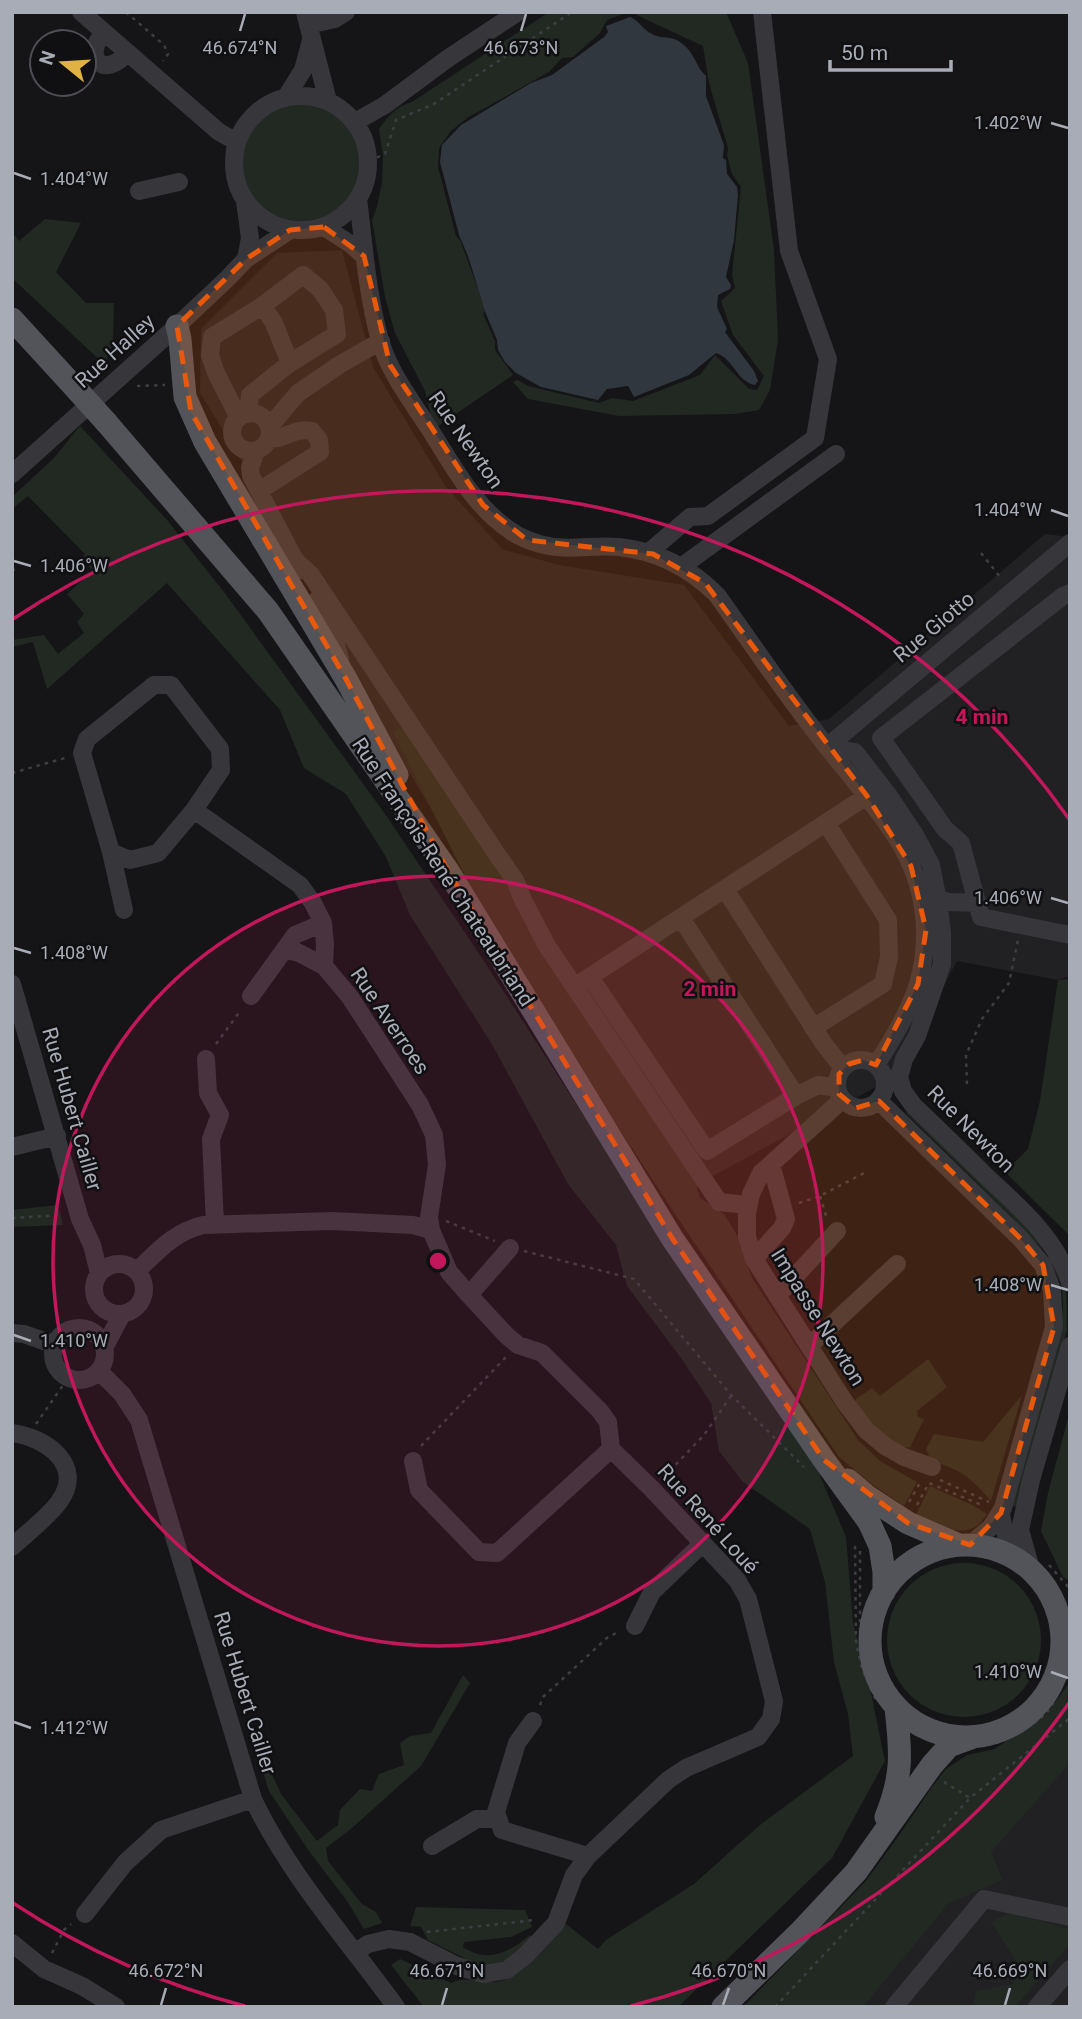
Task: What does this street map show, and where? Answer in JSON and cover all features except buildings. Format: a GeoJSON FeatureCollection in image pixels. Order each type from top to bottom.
{"type":"FeatureCollection","features":[{"type":"Feature","properties":{"kind":"main road","name":"Rue François-René Chateaubriand"},"geometry":{"type":"LineString","coordinates":[[12,320],[106,422],[268,611],[447,871],[672,1238],[815,1464],[869,1522],[879,1542],[884,1592]]}},
{"type":"Feature","properties":{"kind":"main road"},"geometry":{"type":"LineString","coordinates":[[177,326],[185,397],[205,442],[346,679],[447,871]]}},
{"type":"Feature","properties":{"kind":"main road","name":"Rue François-René Chateaubriand"},"geometry":{"type":"LineString","coordinates":[[815,1464],[904,1521],[965,1545]]}},
{"type":"Feature","properties":{"kind":"main road"},"geometry":{"type":"LineString","coordinates":[[723,2007],[836,1894],[873,1851],[928,1771],[949,1746],[976,1742],[1000,1732],[1041,1704],[1066,1665],[1060,1599],[1025,1565],[994,1548],[965,1545],[922,1555],[900,1572],[884,1592],[872,1625],[871,1655],[901,1755],[896,1793],[873,1851]]}},
{"type":"Feature","properties":{"kind":"main road"},"geometry":{"type":"LineString","coordinates":[[884,1704],[925,1729],[976,1742]]}},
{"type":"Feature","properties":{"kind":"street"},"geometry":{"type":"LineString","coordinates":[[80,12],[219,132],[237,142]]}},
{"type":"Feature","properties":{"kind":"street"},"geometry":{"type":"LineString","coordinates":[[308,26],[335,19],[346,12]]}},
{"type":"Feature","properties":{"kind":"street"},"geometry":{"type":"LineString","coordinates":[[355,122],[385,105],[447,58],[518,12]]}},
{"type":"Feature","properties":{"kind":"street"},"geometry":{"type":"LineString","coordinates":[[648,553],[690,517],[708,516],[815,438],[828,359],[789,251],[762,12]]}},
{"type":"Feature","properties":{"kind":"street"},"geometry":{"type":"LineString","coordinates":[[286,97],[303,70],[308,26]]}},
{"type":"Feature","properties":{"kind":"street"},"geometry":{"type":"LineString","coordinates":[[308,26],[328,101]]}},
{"type":"Feature","properties":{"kind":"street"},"geometry":{"type":"LineString","coordinates":[[104,33],[95,43],[94,53],[98,61],[112,65],[127,53]]}},
{"type":"Feature","properties":{"kind":"street"},"geometry":{"type":"LineString","coordinates":[[245,201],[257,214],[290,230],[324,227],[343,216],[358,199],[364,187],[369,160],[365,140],[355,122],[343,110],[328,101],[307,96],[286,97],[265,106],[248,122],[237,142],[234,162],[237,182],[245,201],[250,238],[246,259]]}},
{"type":"Feature","properties":{"kind":"street"},"geometry":{"type":"LineString","coordinates":[[139,191],[179,182]]}},
{"type":"Feature","properties":{"kind":"street","name":"Rue Newton"},"geometry":{"type":"LineString","coordinates":[[358,199],[364,256],[380,341],[401,385],[467,487],[510,531],[542,545],[575,548],[618,547],[648,553],[672,561],[705,583],[717,595],[899,842],[920,892],[926,930],[918,985],[895,1035],[887,1073]]}},
{"type":"Feature","properties":{"kind":"street"},"geometry":{"type":"LineString","coordinates":[[324,227],[352,244],[364,256]]}},
{"type":"Feature","properties":{"kind":"street","name":"Rue Halley"},"geometry":{"type":"LineString","coordinates":[[12,474],[177,326],[246,259],[290,230]]}},
{"type":"Feature","properties":{"kind":"street"},"geometry":{"type":"LineString","coordinates":[[303,275],[320,289],[334,310],[337,334],[290,363],[250,395],[244,416],[216,373],[210,355],[212,337],[262,306],[303,275]]}},
{"type":"Feature","properties":{"kind":"street"},"geometry":{"type":"LineString","coordinates":[[262,306],[273,321],[290,363]]}},
{"type":"Feature","properties":{"kind":"street"},"geometry":{"type":"LineString","coordinates":[[346,679],[332,629],[251,476],[250,468],[265,439],[298,393],[380,341]]}},
{"type":"Feature","properties":{"kind":"street"},"geometry":{"type":"LineString","coordinates":[[259,491],[320,452],[319,440],[312,431],[302,429],[281,439],[265,439],[250,452],[239,447],[233,437],[233,425],[244,416],[258,414],[263,417],[265,439]]}},
{"type":"Feature","properties":{"kind":"street"},"geometry":{"type":"LineString","coordinates":[[205,442],[221,445],[233,437]]}},
{"type":"Feature","properties":{"kind":"street"},"geometry":{"type":"LineString","coordinates":[[681,567],[836,454]]}},
{"type":"Feature","properties":{"kind":"street","name":"Rue Giotto"},"geometry":{"type":"LineString","coordinates":[[827,747],[1070,543]]}},
{"type":"Feature","properties":{"kind":"street"},"geometry":{"type":"LineString","coordinates":[[295,560],[312,575],[515,880],[547,946],[719,1202],[748,1205]]}},
{"type":"Feature","properties":{"kind":"street"},"geometry":{"type":"LineString","coordinates":[[827,747],[855,752],[881,738],[1070,593]]}},
{"type":"Feature","properties":{"kind":"street"},"geometry":{"type":"LineString","coordinates":[[111,852],[130,860],[158,853],[194,810],[221,769],[220,749],[171,685],[154,685],[87,739],[82,753],[111,852],[124,910]]}},
{"type":"Feature","properties":{"kind":"street"},"geometry":{"type":"LineString","coordinates":[[881,738],[945,829],[961,843],[981,917],[1070,935]]}},
{"type":"Feature","properties":{"kind":"street","name":"Rue Newton"},"geometry":{"type":"LineString","coordinates":[[855,752],[915,835],[931,865],[943,900],[942,964],[917,1037],[904,1059],[887,1073]]}},
{"type":"Feature","properties":{"kind":"street"},"geometry":{"type":"LineString","coordinates":[[574,987],[867,796]]}},
{"type":"Feature","properties":{"kind":"street","name":"Rue Averroes"},"geometry":{"type":"LineString","coordinates":[[194,810],[300,885],[313,902],[323,923],[324,966],[350,997],[419,1105],[435,1135],[437,1165],[429,1217],[435,1224]]}},
{"type":"Feature","properties":{"kind":"street"},"geometry":{"type":"LineString","coordinates":[[813,1028],[883,984],[890,957],[888,920],[826,823]]}},
{"type":"Feature","properties":{"kind":"street"},"geometry":{"type":"LineString","coordinates":[[725,889],[813,1028],[843,1068]]}},
{"type":"Feature","properties":{"kind":"street"},"geometry":{"type":"LineString","coordinates":[[920,892],[943,900],[977,903]]}},
{"type":"Feature","properties":{"kind":"street"},"geometry":{"type":"LineString","coordinates":[[681,918],[796,1096]]}},
{"type":"Feature","properties":{"kind":"street"},"geometry":{"type":"LineString","coordinates":[[251,996],[295,935],[323,923]]}},
{"type":"Feature","properties":{"kind":"street"},"geometry":{"type":"LineString","coordinates":[[285,949],[324,966]]}},
{"type":"Feature","properties":{"kind":"street"},"geometry":{"type":"LineString","coordinates":[[590,977],[707,1151],[818,1085],[840,1094],[856,1108],[864,1109],[879,1101],[885,1089],[887,1073],[863,1060],[855,1061],[843,1068],[839,1074],[840,1094]]}},
{"type":"Feature","properties":{"kind":"street","name":"Rue Hubert Cailler"},"geometry":{"type":"LineString","coordinates":[[12,984],[80,1219],[92,1245],[99,1273]]}},
{"type":"Feature","properties":{"kind":"street"},"geometry":{"type":"LineString","coordinates":[[206,1059],[208,1093],[220,1115],[211,1139],[215,1224]]}},
{"type":"Feature","properties":{"kind":"street","name":"Rue Newton"},"geometry":{"type":"LineString","coordinates":[[887,1073],[913,1105],[1049,1240],[1065,1267],[1070,1282]]}},
{"type":"Feature","properties":{"kind":"street","name":"Impasse Newton"},"geometry":{"type":"LineString","coordinates":[[840,1094],[761,1173],[748,1205],[747,1237],[754,1259],[844,1401],[866,1430],[926,1474]]}},
{"type":"Feature","properties":{"kind":"street","name":"Rue Newton"},"geometry":{"type":"LineString","coordinates":[[879,1101],[1021,1239],[1044,1265],[1052,1290],[1054,1327],[1002,1511],[991,1527],[965,1545]]}},
{"type":"Feature","properties":{"kind":"street"},"geometry":{"type":"LineString","coordinates":[[12,1147],[57,1136]]}},
{"type":"Feature","properties":{"kind":"street"},"geometry":{"type":"LineString","coordinates":[[754,1259],[782,1228],[786,1219],[771,1164]]}},
{"type":"Feature","properties":{"kind":"street"},"geometry":{"type":"LineString","coordinates":[[137,1271],[172,1237],[188,1228],[215,1224],[332,1222],[435,1224],[449,1272],[507,1336],[518,1345],[542,1353],[600,1411],[608,1422],[611,1449],[497,1553],[479,1552],[419,1490],[414,1461]]}},
{"type":"Feature","properties":{"kind":"street"},"geometry":{"type":"LineString","coordinates":[[777,1296],[831,1224]]}},
{"type":"Feature","properties":{"kind":"street","name":"Rue Hubert Cailler"},"geometry":{"type":"LineString","coordinates":[[92,1245],[117,1264]]}},
{"type":"Feature","properties":{"kind":"street"},"geometry":{"type":"LineString","coordinates":[[469,1295],[510,1248]]}},
{"type":"Feature","properties":{"kind":"street"},"geometry":{"type":"LineString","coordinates":[[79,1328],[95,1297],[95,1280],[104,1268],[124,1264],[137,1271],[144,1285],[141,1301],[129,1312],[122,1314],[105,1311],[95,1297]]}},
{"type":"Feature","properties":{"kind":"street"},"geometry":{"type":"LineString","coordinates":[[809,1346],[897,1264]]}},
{"type":"Feature","properties":{"kind":"street"},"geometry":{"type":"LineString","coordinates":[[104,1348],[122,1314]]}},
{"type":"Feature","properties":{"kind":"street"},"geometry":{"type":"LineString","coordinates":[[79,1328],[95,1334],[101,1340],[105,1356],[99,1371],[85,1380],[68,1378],[57,1368],[53,1353],[55,1345],[64,1333],[79,1328]]}},
{"type":"Feature","properties":{"kind":"street"},"geometry":{"type":"LineString","coordinates":[[12,1333],[24,1334],[55,1345]]}},
{"type":"Feature","properties":{"kind":"street"},"geometry":{"type":"LineString","coordinates":[[1025,1565],[1020,1530],[1031,1480],[1070,1346]]}},
{"type":"Feature","properties":{"kind":"street","name":"Rue Hubert Cailler"},"geometry":{"type":"LineString","coordinates":[[99,1371],[122,1394],[139,1420],[253,1799],[284,1855],[396,2007]]}},
{"type":"Feature","properties":{"kind":"street"},"geometry":{"type":"LineString","coordinates":[[12,1547],[60,1502],[67,1487],[67,1470],[58,1453],[47,1444],[20,1434]]}},
{"type":"Feature","properties":{"kind":"street","name":"Rue René Loué"},"geometry":{"type":"LineString","coordinates":[[356,1952],[368,1944],[389,1939],[410,1942],[457,1966],[484,1974],[507,1969],[525,1956],[556,1923],[574,1875],[589,1856],[668,1780],[686,1768],[758,1737],[771,1719],[774,1702],[748,1599],[737,1580],[611,1449]]}},
{"type":"Feature","properties":{"kind":"street"},"geometry":{"type":"LineString","coordinates":[[1002,1511],[1007,1541],[1025,1565]]}},
{"type":"Feature","properties":{"kind":"street"},"geometry":{"type":"LineString","coordinates":[[635,1626],[652,1592],[702,1544]]}},
{"type":"Feature","properties":{"kind":"street"},"geometry":{"type":"LineString","coordinates":[[533,1721],[517,1743],[496,1812],[502,1830],[589,1856]]}},
{"type":"Feature","properties":{"kind":"street"},"geometry":{"type":"LineString","coordinates":[[85,1914],[125,1863],[160,1830],[253,1799]]}},
{"type":"Feature","properties":{"kind":"street"},"geometry":{"type":"LineString","coordinates":[[432,1846],[477,1819],[498,1819]]}},
{"type":"Feature","properties":{"kind":"street"},"geometry":{"type":"LineString","coordinates":[[894,2007],[984,1899],[1070,1917]]}},
{"type":"Feature","properties":{"kind":"street"},"geometry":{"type":"LineString","coordinates":[[12,1944],[44,1969],[82,1986],[116,2007]]}},
{"type":"Feature","properties":{"kind":"street"},"geometry":{"type":"LineString","coordinates":[[1037,2007],[1069,1971]]}},
{"type":"Feature","properties":{"kind":"path"},"geometry":{"type":"LineString","coordinates":[[126,12],[163,45],[168,54],[152,75]]}},
{"type":"Feature","properties":{"kind":"path"},"geometry":{"type":"LineString","coordinates":[[369,160],[385,154],[396,120],[434,104],[572,12]]}},
{"type":"Feature","properties":{"kind":"path"},"geometry":{"type":"LineString","coordinates":[[12,773],[71,756]]}},
{"type":"Feature","properties":{"kind":"path"},"geometry":{"type":"LineString","coordinates":[[967,1084],[966,1055],[982,1019],[1009,983],[1021,926]]}},
{"type":"Feature","properties":{"kind":"path"},"geometry":{"type":"LineString","coordinates":[[206,1059],[251,996]]}},
{"type":"Feature","properties":{"kind":"path"},"geometry":{"type":"LineString","coordinates":[[783,1209],[820,1196],[868,1171]]}},
{"type":"Feature","properties":{"kind":"path"},"geometry":{"type":"LineString","coordinates":[[820,1196],[831,1224]]}},
{"type":"Feature","properties":{"kind":"path"},"geometry":{"type":"LineString","coordinates":[[12,1219],[66,1215]]}},
{"type":"Feature","properties":{"kind":"path"},"geometry":{"type":"LineString","coordinates":[[435,1224],[510,1248],[634,1279],[732,1396],[815,1464]]}},
{"type":"Feature","properties":{"kind":"path"},"geometry":{"type":"LineString","coordinates":[[414,1461],[423,1442],[518,1345]]}},
{"type":"Feature","properties":{"kind":"path"},"geometry":{"type":"LineString","coordinates":[[20,1434],[68,1378]]}},
{"type":"Feature","properties":{"kind":"path"},"geometry":{"type":"LineString","coordinates":[[652,1489],[704,1435],[732,1396]]}},
{"type":"Feature","properties":{"kind":"path"},"geometry":{"type":"LineString","coordinates":[[904,1521],[926,1474],[1002,1511]]}},
{"type":"Feature","properties":{"kind":"path"},"geometry":{"type":"LineString","coordinates":[[904,1521],[929,1483],[1002,1511]]}},
{"type":"Feature","properties":{"kind":"path"},"geometry":{"type":"LineString","coordinates":[[879,1542],[855,1546],[856,1643],[862,1669],[884,1704]]}},
{"type":"Feature","properties":{"kind":"path"},"geometry":{"type":"LineString","coordinates":[[879,1542],[859,1551],[860,1642],[864,1667],[884,1704]]}},
{"type":"Feature","properties":{"kind":"path"},"geometry":{"type":"LineString","coordinates":[[533,1721],[543,1697],[608,1637],[635,1626]]}},
{"type":"Feature","properties":{"kind":"path"},"geometry":{"type":"LineString","coordinates":[[976,1742],[994,1745],[1015,1735],[1048,1712],[1066,1665]]}},
{"type":"Feature","properties":{"kind":"path"},"geometry":{"type":"LineString","coordinates":[[775,2007],[970,1798],[1070,1718]]}},
{"type":"Feature","properties":{"kind":"path"},"geometry":{"type":"LineString","coordinates":[[928,1771],[970,1798]]}},
{"type":"Feature","properties":{"kind":"path"},"geometry":{"type":"LineString","coordinates":[[44,1969],[64,1930],[85,1914]]}},
{"type":"Feature","properties":{"kind":"path"},"geometry":{"type":"LineString","coordinates":[[410,1942],[422,1932],[547,1919],[556,1923]]}},
{"type":"Feature","properties":{"kind":"highlighted area"},"geometry":{"type":"Polygon","coordinates":[[[324,227],[364,256],[390,365],[483,505],[527,540],[653,554],[705,583],[867,796],[911,866],[926,930],[918,984],[876,1065],[863,1060],[849,1064],[839,1074],[839,1094],[856,1108],[879,1101],[1021,1239],[1043,1265],[1054,1327],[1001,1513],[970,1545],[908,1523],[824,1460],[672,1238],[448,871],[346,679],[191,412],[177,326],[246,259],[290,230],[324,227]]]}},
{"type":"Feature","properties":{"kind":"shaded area"},"geometry":{"type":"Polygon","coordinates":[[[549,12],[629,12],[607,20],[600,33],[573,57],[562,58],[549,72],[467,118],[451,131],[439,148],[438,167],[456,236],[460,240],[486,310],[483,314],[495,341],[495,350],[513,375],[438,426],[431,417],[425,391],[395,333],[385,297],[372,220],[382,182],[383,156],[379,129],[397,109],[412,102],[549,12]]]}},
{"type":"Feature","properties":{"kind":"shaded area"},"geometry":{"type":"Polygon","coordinates":[[[630,12],[726,12],[748,63],[774,250],[778,340],[770,390],[759,410],[735,414],[619,416],[528,399],[513,382],[518,380],[528,386],[599,403],[612,398],[633,401],[700,375],[715,355],[749,389],[757,390],[764,376],[733,335],[721,301],[735,288],[732,275],[741,187],[732,174],[728,148],[709,83],[703,46],[630,12]]]}},
{"type":"Feature","properties":{"kind":"shaded area"},"geometry":{"type":"Polygon","coordinates":[[[630,17],[652,34],[672,38],[681,43],[690,51],[706,76],[706,96],[724,145],[723,158],[726,160],[727,174],[737,187],[738,195],[734,240],[726,277],[731,285],[730,289],[718,295],[717,307],[727,329],[725,332],[754,371],[758,381],[755,385],[744,379],[727,360],[716,353],[689,375],[634,397],[628,386],[607,389],[598,400],[541,387],[516,373],[498,350],[497,340],[459,235],[440,162],[442,145],[461,125],[531,83],[552,75],[604,37],[608,32],[606,26],[630,17]]]}},
{"type":"Feature","properties":{"kind":"shaded area"},"geometry":{"type":"Polygon","coordinates":[[[301,103],[324,107],[343,120],[356,139],[360,162],[356,185],[343,204],[324,217],[301,221],[278,217],[259,204],[246,185],[242,162],[246,139],[259,120],[278,107],[301,103]]]}},
{"type":"Feature","properties":{"kind":"shaded area"},"geometry":{"type":"Polygon","coordinates":[[[45,219],[81,223],[56,272],[86,303],[114,303],[113,341],[105,365],[12,278],[12,232],[19,241],[45,219]]]}},
{"type":"Feature","properties":{"kind":"shaded area"},"geometry":{"type":"Polygon","coordinates":[[[342,250],[373,367],[446,487],[502,549],[559,565],[684,585],[789,726],[829,719],[1045,534],[1070,537],[1070,976],[1058,980],[957,961],[896,1076],[667,1201],[342,661],[291,541],[200,393],[201,329],[277,253],[342,250]]]}},
{"type":"Feature","properties":{"kind":"shaded area"},"geometry":{"type":"Polygon","coordinates":[[[80,426],[167,520],[227,596],[385,814],[480,955],[653,1223],[809,1450],[846,1537],[853,1623],[885,1761],[832,1858],[678,2007],[424,2007],[391,1965],[400,1959],[451,1983],[461,1980],[504,1980],[533,1960],[566,1924],[598,1949],[606,1940],[694,1884],[760,1825],[853,1756],[848,1714],[834,1662],[825,1582],[810,1529],[743,1482],[719,1451],[711,1403],[627,1286],[616,1245],[568,1184],[493,1046],[410,915],[386,857],[346,794],[304,768],[280,710],[167,583],[47,689],[33,642],[12,647],[12,640],[44,635],[58,654],[84,633],[77,622],[84,614],[67,594],[93,571],[82,559],[85,554],[28,496],[12,509],[12,497],[54,458],[80,426]]]}},
{"type":"Feature","properties":{"kind":"shaded area"},"geometry":{"type":"Polygon","coordinates":[[[404,725],[700,1169],[697,1188],[700,1198],[724,1214],[737,1235],[752,1278],[858,1440],[880,1461],[917,1482],[904,1506],[839,1457],[562,1041],[478,902],[393,732],[404,725]]]}},
{"type":"Feature","properties":{"kind":"shaded area"},"geometry":{"type":"Polygon","coordinates":[[[1070,979],[1070,1236],[1005,1172],[1028,1149],[1040,1101],[1058,980],[1070,979]]]}},
{"type":"Feature","properties":{"kind":"shaded area"},"geometry":{"type":"Polygon","coordinates":[[[910,1110],[1049,1248],[1066,1284],[1067,1330],[1017,1508],[1013,1506],[1061,1332],[1062,1287],[1048,1255],[906,1113],[910,1110]]]}},
{"type":"Feature","properties":{"kind":"shaded area"},"geometry":{"type":"Polygon","coordinates":[[[58,1205],[63,1225],[12,1227],[12,1210],[58,1205]]]}},
{"type":"Feature","properties":{"kind":"shaded area"},"geometry":{"type":"Polygon","coordinates":[[[928,1359],[947,1387],[917,1411],[918,1417],[924,1419],[910,1447],[893,1444],[878,1433],[854,1405],[856,1399],[872,1388],[880,1396],[928,1359]]]}},
{"type":"Feature","properties":{"kind":"shaded area"},"geometry":{"type":"Polygon","coordinates":[[[1022,1395],[991,1501],[965,1475],[931,1461],[926,1449],[934,1434],[983,1442],[1022,1395]]]}},
{"type":"Feature","properties":{"kind":"shaded area"},"geometry":{"type":"Polygon","coordinates":[[[1070,1411],[1070,1581],[1063,1577],[1041,1531],[1048,1493],[1070,1411]]]}},
{"type":"Feature","properties":{"kind":"shaded area"},"geometry":{"type":"Polygon","coordinates":[[[930,1486],[987,1514],[977,1526],[968,1530],[953,1530],[915,1517],[930,1486]]]}},
{"type":"Feature","properties":{"kind":"shaded area"},"geometry":{"type":"Polygon","coordinates":[[[964,1563],[993,1569],[1018,1586],[1035,1611],[1041,1640],[1035,1669],[1018,1694],[993,1711],[964,1717],[935,1711],[910,1694],[893,1669],[887,1640],[893,1611],[910,1586],[935,1569],[964,1563]]]}},
{"type":"Feature","properties":{"kind":"shaded area"},"geometry":{"type":"Polygon","coordinates":[[[463,1675],[470,1683],[421,1766],[326,1848],[328,1861],[362,1904],[376,1912],[382,1923],[364,1929],[269,1791],[260,1763],[266,1761],[281,1794],[317,1841],[338,1825],[340,1810],[360,1789],[372,1791],[379,1774],[404,1765],[400,1743],[410,1736],[431,1733],[463,1675]]]}},
{"type":"Feature","properties":{"kind":"shaded area"},"geometry":{"type":"Polygon","coordinates":[[[1070,1682],[1070,1763],[991,1852],[1003,1880],[949,1903],[863,2007],[743,2007],[865,1882],[946,1769],[967,1755],[995,1749],[1046,1714],[1070,1682]]]}},
{"type":"Feature","properties":{"kind":"shaded area"},"geometry":{"type":"Polygon","coordinates":[[[1070,1741],[1070,2007],[768,2007],[1070,1741]]]}},
{"type":"Feature","properties":{"kind":"shaded area"},"geometry":{"type":"Polygon","coordinates":[[[416,1907],[525,1910],[532,1927],[511,1937],[464,1942],[463,1947],[481,1955],[507,1951],[530,1935],[532,1938],[508,1960],[487,1966],[468,1960],[428,1940],[421,1927],[410,1926],[416,1907]]]}},
{"type":"Feature","properties":{"kind":"shaded area"},"geometry":{"type":"Polygon","coordinates":[[[1009,1913],[1070,1929],[1070,1944],[1015,2007],[973,2007],[976,1991],[1013,1984],[1019,1966],[991,1922],[1009,1913]]]}}]}
